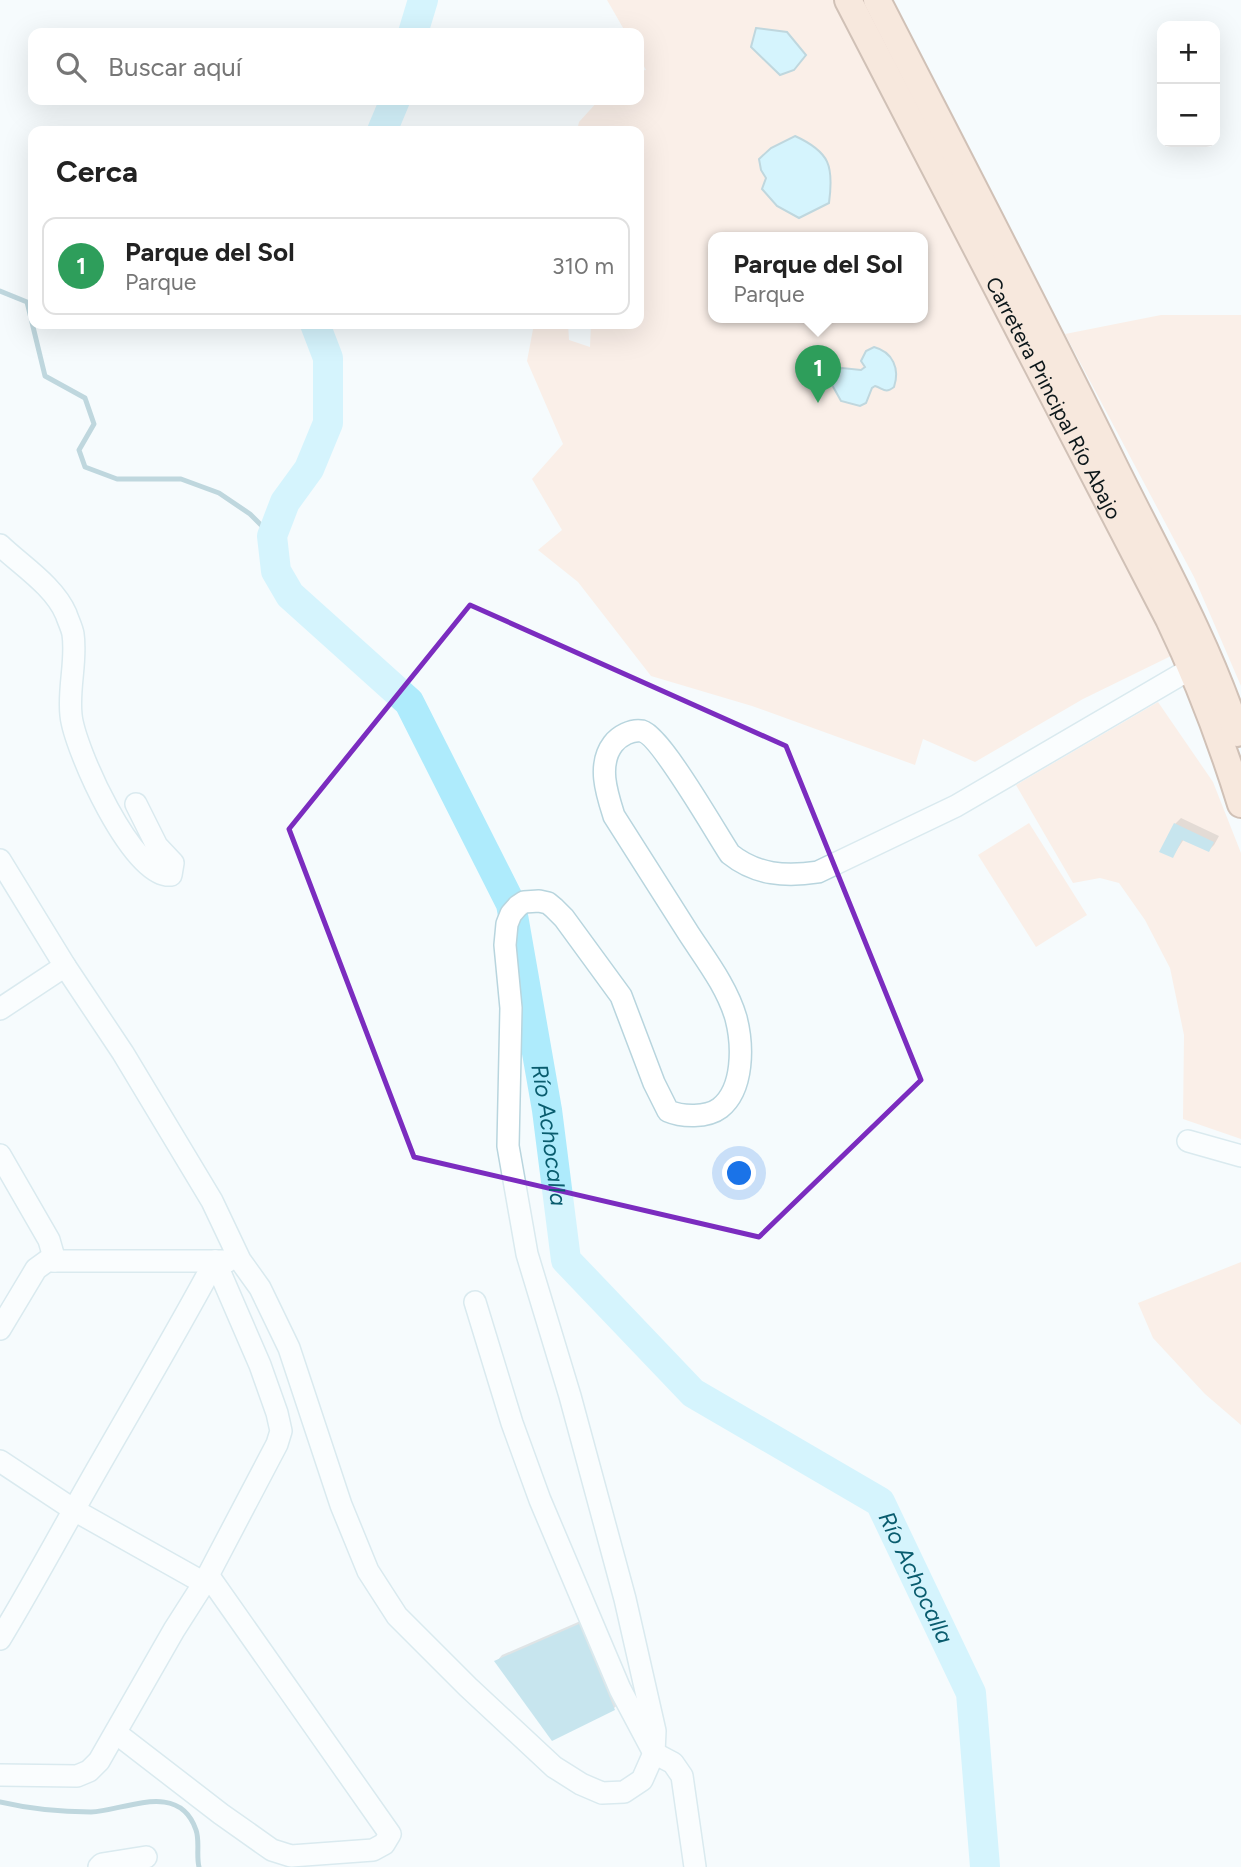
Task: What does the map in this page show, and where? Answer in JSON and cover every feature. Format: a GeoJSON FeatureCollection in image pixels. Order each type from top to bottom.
{"type":"FeatureCollection","features":[{"type":"Feature","properties":{"kind":"main road","name":"Carretera Principal Río Abajo"},"geometry":{"type":"LineString","coordinates":[[848,0],[1202,666],[1216,727],[1241,804]]}},
{"type":"Feature","properties":{"kind":"main road","name":"Carretera Principal Río Abajo"},"geometry":{"type":"LineString","coordinates":[[877,0],[1052,340],[1241,746]]}},
{"type":"Feature","properties":{"kind":"street"},"geometry":{"type":"LineString","coordinates":[[0,545],[50,590],[64,610],[73,634],[71,715],[80,753],[133,851],[158,873],[171,875],[173,863],[158,846],[135,804]]}},
{"type":"Feature","properties":{"kind":"street"},"geometry":{"type":"LineString","coordinates":[[0,859],[65,966],[123,1054],[212,1201],[240,1260],[260,1288],[289,1348],[350,1527],[368,1571],[397,1616],[554,1766],[581,1784],[602,1793],[624,1792],[642,1780],[654,1753],[655,1731],[625,1599],[570,1396],[527,1254],[508,1146],[511,1007],[505,945],[511,914],[518,906],[530,901],[548,903],[564,918],[621,996],[668,1111],[686,1116],[708,1114],[719,1110],[729,1097],[738,1077],[740,1051],[736,1018],[718,978],[614,816],[605,786],[604,768],[608,751],[615,740],[632,732],[641,731],[650,735],[670,760],[730,854],[741,863],[761,871],[799,875],[818,872],[956,806],[1202,666]]}},
{"type":"Feature","properties":{"kind":"street"},"geometry":{"type":"LineString","coordinates":[[0,1009],[65,966]]}},
{"type":"Feature","properties":{"kind":"street"},"geometry":{"type":"LineString","coordinates":[[1188,1141],[1241,1156]]}},
{"type":"Feature","properties":{"kind":"street"},"geometry":{"type":"LineString","coordinates":[[0,1154],[49,1240],[55,1261]]}},
{"type":"Feature","properties":{"kind":"street"},"geometry":{"type":"LineString","coordinates":[[0,1329],[36,1269],[47,1261],[240,1260]]}},
{"type":"Feature","properties":{"kind":"street"},"geometry":{"type":"LineString","coordinates":[[0,1639],[174,1338],[215,1261]]}},
{"type":"Feature","properties":{"kind":"street"},"geometry":{"type":"LineString","coordinates":[[0,1775],[77,1776],[89,1771],[99,1760],[206,1579],[267,1464],[281,1431],[268,1386],[215,1261]]}},
{"type":"Feature","properties":{"kind":"street"},"geometry":{"type":"LineString","coordinates":[[475,1301],[512,1423],[540,1500],[620,1689],[654,1753],[673,1763],[681,1776],[695,1867]]}},
{"type":"Feature","properties":{"kind":"street"},"geometry":{"type":"LineString","coordinates":[[0,1461],[74,1510],[206,1579],[390,1834],[384,1844],[373,1850],[291,1856],[272,1850],[116,1733]]}},
{"type":"Feature","properties":{"kind":"street"},"geometry":{"type":"LineString","coordinates":[[99,1867],[102,1864],[146,1857]]}},
{"type":"Feature","properties":{"kind":"highlighted area"},"geometry":{"type":"Polygon","coordinates":[[[470,605],[786,746],[921,1080],[759,1237],[414,1157],[289,829],[470,605]]]}},
{"type":"Feature","properties":{"kind":"shaded area"},"geometry":{"type":"Polygon","coordinates":[[[607,0],[837,0],[1069,441],[1171,656],[1083,699],[975,762],[923,739],[915,765],[752,706],[651,676],[578,582],[538,550],[562,530],[532,479],[563,444],[527,361],[533,329],[568,329],[569,340],[590,347],[591,329],[644,329],[644,126],[578,126],[594,105],[644,105],[644,28],[623,28],[607,0]]]}},
{"type":"Feature","properties":{"kind":"shaded area"},"geometry":{"type":"Polygon","coordinates":[[[1161,315],[1241,315],[1241,686],[1194,577],[1065,334],[1161,315]]]}},
{"type":"Feature","properties":{"kind":"shaded area"},"geometry":{"type":"Polygon","coordinates":[[[1158,702],[1213,782],[1241,853],[1241,1139],[1183,1119],[1184,1035],[1170,968],[1145,920],[1119,883],[1100,878],[1073,883],[1016,785],[1158,702]]]}},
{"type":"Feature","properties":{"kind":"shaded area"},"geometry":{"type":"Polygon","coordinates":[[[1029,823],[1087,915],[1036,947],[978,855],[1029,823]]]}},
{"type":"Feature","properties":{"kind":"shaded area"},"geometry":{"type":"Polygon","coordinates":[[[1241,1262],[1241,1425],[1205,1394],[1153,1338],[1138,1303],[1241,1262]]]}},
{"type":"Feature","properties":{"kind":"water"},"geometry":{"type":"Polygon","coordinates":[[[756,28],[787,32],[806,55],[794,70],[780,75],[751,47],[756,28]]]}},
{"type":"Feature","properties":{"kind":"water"},"geometry":{"type":"Polygon","coordinates":[[[795,136],[822,154],[830,170],[831,179],[829,203],[799,218],[777,206],[762,189],[766,178],[759,159],[771,148],[795,136]]]}},
{"type":"Feature","properties":{"kind":"water"},"geometry":{"type":"Polygon","coordinates":[[[874,347],[881,349],[893,362],[896,374],[894,387],[886,391],[875,386],[866,403],[860,406],[841,401],[831,383],[833,372],[842,368],[861,370],[865,367],[861,361],[866,351],[874,347]]]}},
{"type":"Feature","properties":{"kind":"building"},"geometry":{"type":"Polygon","coordinates":[[[1174,823],[1214,842],[1209,852],[1182,840],[1173,858],[1159,852],[1174,823]]]}},
{"type":"Feature","properties":{"kind":"building"},"geometry":{"type":"Polygon","coordinates":[[[579,1624],[615,1710],[552,1741],[494,1661],[579,1624]]]}},
{"type":"Feature","properties":{"kind":"waterway","name":"Río Achocalla"},"geometry":{"type":"LineString","coordinates":[[415,28],[423,0]]}},
{"type":"Feature","properties":{"kind":"waterway","name":"Río Achocalla"},"geometry":{"type":"LineString","coordinates":[[384,126],[393,105]]}},
{"type":"Feature","properties":{"kind":"waterway"},"geometry":{"type":"LineString","coordinates":[[0,291],[27,302],[28,306]]}},
{"type":"Feature","properties":{"kind":"waterway"},"geometry":{"type":"LineString","coordinates":[[34,329],[45,376],[85,398],[94,424],[79,450],[85,467],[117,479],[181,479],[219,493],[250,514],[272,536]]}},
{"type":"Feature","properties":{"kind":"waterway","name":"Río Achocalla"},"geometry":{"type":"LineString","coordinates":[[317,329],[328,358],[328,423],[309,469],[285,502],[272,536],[276,571],[290,595],[409,702],[511,904],[547,1110],[566,1260],[693,1393],[880,1502],[971,1693],[985,1867]]}},
{"type":"Feature","properties":{"kind":"waterway"},"geometry":{"type":"LineString","coordinates":[[0,1802],[80,1812],[150,1802],[177,1806],[188,1815],[196,1830],[199,1867]]}},
{"type":"Feature","properties":{"kind":"place","name":"Parque del Sol"},"geometry":{"type":"Point","coordinates":[818,403]}}]}
